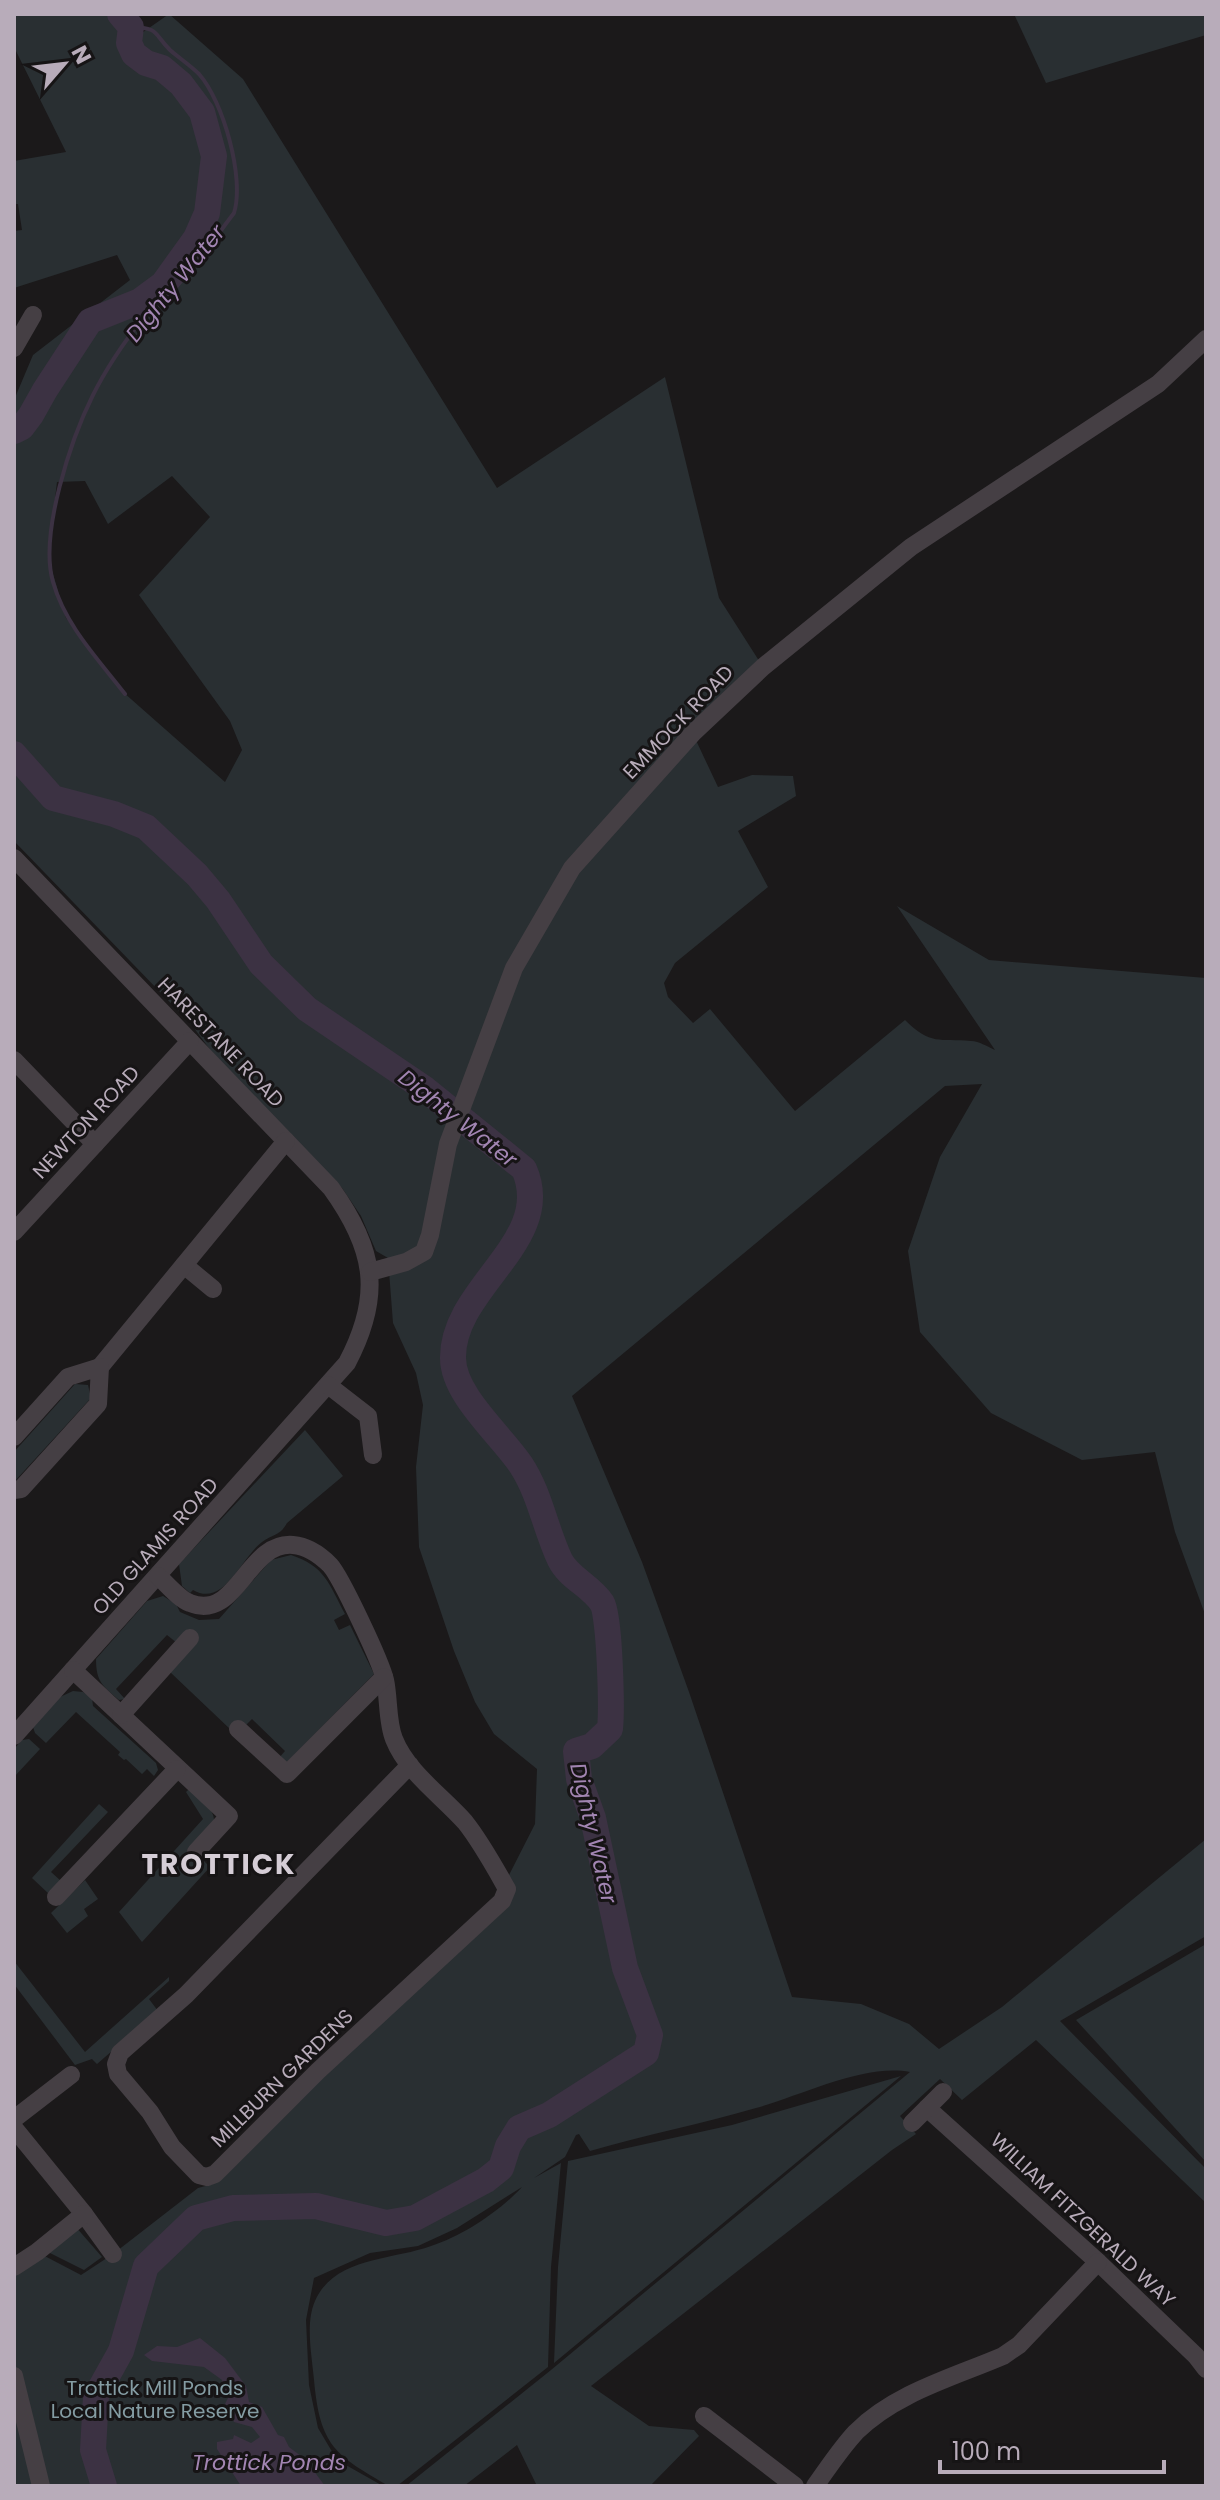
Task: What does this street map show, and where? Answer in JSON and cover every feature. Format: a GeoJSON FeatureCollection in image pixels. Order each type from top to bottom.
{"type":"FeatureCollection","features":[{"type":"Feature","properties":{"kind":"street"},"geometry":{"type":"LineString","coordinates":[[14,348],[33,315]]}},
{"type":"Feature","properties":{"kind":"street","name":"EMMOCK ROAD"},"geometry":{"type":"LineString","coordinates":[[370,1272],[406,1262],[424,1252],[448,1144],[514,968],[572,868],[693,733],[763,667],[911,547],[1158,384],[1206,339]]}},
{"type":"Feature","properties":{"kind":"street","name":"HARESTANE ROAD"},"geometry":{"type":"LineString","coordinates":[[14,858],[331,1188],[351,1216],[364,1244],[370,1272]]}},
{"type":"Feature","properties":{"kind":"street","name":"NEWTON ROAD"},"geometry":{"type":"LineString","coordinates":[[14,1232],[190,1041]]}},
{"type":"Feature","properties":{"kind":"street"},"geometry":{"type":"LineString","coordinates":[[14,1060],[95,1144]]}},
{"type":"Feature","properties":{"kind":"street"},"geometry":{"type":"LineString","coordinates":[[14,1437],[68,1377],[100,1367],[286,1141]]}},
{"type":"Feature","properties":{"kind":"street"},"geometry":{"type":"LineString","coordinates":[[184,1265],[213,1289]]}},
{"type":"Feature","properties":{"kind":"street","name":"OLD GLAMIS ROAD"},"geometry":{"type":"LineString","coordinates":[[14,1736],[347,1363],[361,1336],[368,1306],[370,1272]]}},
{"type":"Feature","properties":{"kind":"street"},"geometry":{"type":"LineString","coordinates":[[14,1490],[21,1489],[98,1404],[100,1367]]}},
{"type":"Feature","properties":{"kind":"street"},"geometry":{"type":"LineString","coordinates":[[328,1385],[368,1416],[373,1455]]}},
{"type":"Feature","properties":{"kind":"street","name":"MILLBURN GARDENS"},"geometry":{"type":"LineString","coordinates":[[158,1576],[189,1603],[208,1607],[228,1596],[259,1557],[277,1547],[294,1545],[314,1552],[332,1567],[378,1658],[394,1739],[410,1765],[466,1823],[507,1889],[502,1901],[318,2071],[215,2174],[207,2177],[199,2175],[172,2147],[150,2112],[118,2074],[116,2064],[120,2053],[186,1995],[410,1765]]}},
{"type":"Feature","properties":{"kind":"street"},"geometry":{"type":"LineString","coordinates":[[121,1715],[190,1638]]}},
{"type":"Feature","properties":{"kind":"street"},"geometry":{"type":"LineString","coordinates":[[73,1670],[229,1816],[196,1852]]}},
{"type":"Feature","properties":{"kind":"street"},"geometry":{"type":"LineString","coordinates":[[238,1729],[287,1774],[384,1677]]}},
{"type":"Feature","properties":{"kind":"street"},"geometry":{"type":"LineString","coordinates":[[56,1897],[177,1769]]}},
{"type":"Feature","properties":{"kind":"street"},"geometry":{"type":"LineString","coordinates":[[14,2119],[71,2075]]}},
{"type":"Feature","properties":{"kind":"street"},"geometry":{"type":"LineString","coordinates":[[912,2123],[943,2092]]}},
{"type":"Feature","properties":{"kind":"street","name":"WILLIAM FITZGERALD WAY"},"geometry":{"type":"LineString","coordinates":[[927,2108],[1098,2262],[1206,2369]]}},
{"type":"Feature","properties":{"kind":"street"},"geometry":{"type":"LineString","coordinates":[[14,2128],[113,2254]]}},
{"type":"Feature","properties":{"kind":"street"},"geometry":{"type":"LineString","coordinates":[[14,2267],[84,2214]]}},
{"type":"Feature","properties":{"kind":"street"},"geometry":{"type":"LineString","coordinates":[[815,2486],[855,2433],[874,2417],[895,2403],[1003,2356],[1019,2345],[1098,2262]]}},
{"type":"Feature","properties":{"kind":"street"},"geometry":{"type":"LineString","coordinates":[[14,2376],[41,2486]]}},
{"type":"Feature","properties":{"kind":"street"},"geometry":{"type":"LineString","coordinates":[[704,2416],[795,2486]]}},
{"type":"Feature","properties":{"kind":"green space","name":"Trottick Mill Ponds Local Nature Reserve"},"geometry":{"type":"Polygon","coordinates":[[[14,14],[108,14],[129,42],[169,14],[243,79],[497,488],[665,377],[719,598],[763,667],[693,734],[718,787],[752,775],[793,776],[796,796],[738,831],[768,887],[675,963],[664,983],[668,997],[693,1023],[710,1009],[795,1111],[905,1020],[929,1037],[974,1041],[995,1050],[897,906],[989,960],[1206,978],[1206,1617],[1175,1532],[1155,1452],[1082,1460],[991,1413],[920,1332],[908,1251],[940,1157],[982,1084],[945,1086],[572,1396],[642,1562],[792,1997],[861,2004],[909,2024],[939,2049],[1002,2007],[1206,1839],[1206,1936],[1060,2021],[1206,2169],[1206,2203],[1036,2040],[962,2100],[940,2079],[900,2116],[916,2134],[591,2386],[649,2426],[694,2430],[699,2436],[650,2486],[537,2486],[517,2445],[464,2486],[406,2486],[551,2370],[910,2072],[892,2070],[853,2076],[756,2108],[590,2151],[579,2134],[576,2135],[565,2157],[534,2178],[561,2163],[551,2267],[548,2367],[397,2486],[389,2486],[355,2466],[326,2434],[317,2402],[311,2351],[310,2320],[315,2301],[324,2287],[350,2268],[416,2251],[456,2236],[492,2214],[522,2187],[457,2228],[418,2246],[370,2253],[314,2278],[306,2320],[309,2385],[318,2428],[337,2460],[383,2486],[41,2486],[14,2376],[14,2267],[37,2252],[81,2275],[198,2188],[213,2184],[323,2075],[496,1918],[508,1877],[535,1824],[537,1769],[494,1734],[475,1702],[454,1651],[419,1547],[416,1467],[423,1405],[416,1373],[393,1323],[388,1258],[376,1251],[361,1216],[342,1188],[214,1055],[191,1024],[14,841],[14,400],[33,355],[130,280],[117,255],[14,288],[14,231],[22,230],[18,204],[14,204],[14,161],[66,152],[14,47],[14,14]],[[172,476],[108,524],[85,481],[57,482],[48,557],[66,618],[123,692],[225,782],[242,750],[230,721],[139,595],[210,517],[172,476]]]}},
{"type":"Feature","properties":{"kind":"green space"},"geometry":{"type":"Polygon","coordinates":[[[1014,14],[1206,14],[1206,35],[1046,83],[1014,14]]]}},
{"type":"Feature","properties":{"kind":"green space"},"geometry":{"type":"Polygon","coordinates":[[[75,1384],[88,1385],[91,1398],[14,1482],[14,1452],[75,1384]]]}},
{"type":"Feature","properties":{"kind":"green space"},"geometry":{"type":"Polygon","coordinates":[[[305,1430],[343,1476],[279,1533],[254,1549],[223,1587],[204,1594],[193,1590],[190,1593],[182,1586],[179,1564],[305,1430]]]}},
{"type":"Feature","properties":{"kind":"green space"},"geometry":{"type":"Polygon","coordinates":[[[291,1555],[312,1565],[325,1577],[345,1614],[334,1620],[339,1630],[350,1625],[374,1674],[286,1763],[278,1759],[285,1751],[252,1719],[244,1727],[230,1729],[170,1672],[198,1641],[177,1643],[167,1635],[116,1689],[125,1699],[119,1700],[102,1683],[97,1673],[96,1659],[147,1601],[163,1596],[176,1604],[180,1612],[199,1620],[219,1619],[271,1560],[291,1555]]]}},
{"type":"Feature","properties":{"kind":"green space"},"geometry":{"type":"Polygon","coordinates":[[[73,1691],[83,1692],[92,1698],[93,1706],[156,1763],[158,1770],[154,1776],[147,1769],[142,1774],[124,1760],[118,1755],[120,1752],[76,1712],[46,1743],[35,1733],[33,1727],[60,1697],[73,1691]]]}},
{"type":"Feature","properties":{"kind":"green space"},"geometry":{"type":"Polygon","coordinates":[[[29,1739],[40,1749],[14,1777],[14,1749],[22,1740],[29,1739]]]}},
{"type":"Feature","properties":{"kind":"green space"},"geometry":{"type":"Polygon","coordinates":[[[189,1789],[208,1807],[214,1819],[200,1857],[210,1867],[142,1942],[119,1912],[203,1819],[186,1792],[189,1789]]]}},
{"type":"Feature","properties":{"kind":"green space"},"geometry":{"type":"Polygon","coordinates":[[[99,1804],[108,1812],[51,1872],[61,1881],[49,1894],[32,1878],[99,1804]]]}},
{"type":"Feature","properties":{"kind":"green space"},"geometry":{"type":"Polygon","coordinates":[[[85,1880],[98,1899],[84,1909],[88,1916],[67,1933],[51,1913],[85,1880]]]}},
{"type":"Feature","properties":{"kind":"green space"},"geometry":{"type":"Polygon","coordinates":[[[1206,1944],[1206,2162],[1076,2020],[1206,1944]]]}},
{"type":"Feature","properties":{"kind":"green space"},"geometry":{"type":"Polygon","coordinates":[[[14,1961],[85,2052],[169,1977],[169,1981],[149,1999],[158,2011],[97,2064],[92,2059],[75,2065],[14,1984],[14,1961]]]}},
{"type":"Feature","properties":{"kind":"green space"},"geometry":{"type":"Polygon","coordinates":[[[901,2076],[554,2363],[558,2267],[568,2161],[732,2125],[901,2076]]]}},
{"type":"Feature","properties":{"kind":"green space"},"geometry":{"type":"Polygon","coordinates":[[[75,2226],[102,2257],[84,2270],[44,2250],[75,2226]]]}},
{"type":"Feature","properties":{"kind":"green space"},"geometry":{"type":"Polygon","coordinates":[[[14,2409],[37,2486],[14,2486],[14,2409]]]}},
{"type":"Feature","properties":{"kind":"water","name":"Trottick Ponds"},"geometry":{"type":"Polygon","coordinates":[[[200,2338],[225,2358],[246,2386],[249,2402],[262,2407],[278,2435],[284,2437],[289,2447],[305,2459],[325,2486],[241,2486],[217,2449],[217,2442],[233,2439],[234,2435],[251,2443],[260,2437],[252,2427],[234,2422],[232,2418],[235,2413],[225,2404],[229,2396],[221,2386],[222,2380],[204,2367],[152,2361],[144,2355],[157,2346],[177,2347],[200,2338]]]}},
{"type":"Feature","properties":{"kind":"waterway","name":"Dighty Water"},"geometry":{"type":"LineString","coordinates":[[14,431],[22,427],[31,415],[90,321],[140,301],[163,284],[196,238],[207,213],[214,156],[202,112],[181,84],[162,68],[146,63],[134,54],[129,43],[131,27],[120,14]]}},
{"type":"Feature","properties":{"kind":"waterway","name":"Dighty Water"},"geometry":{"type":"LineString","coordinates":[[125,694],[74,627],[58,598],[50,562],[54,513],[67,461],[98,385],[143,318],[175,288],[234,213],[237,198],[230,140],[208,86],[155,32],[131,27]]}},
{"type":"Feature","properties":{"kind":"waterway","name":"Dighty Water"},"geometry":{"type":"LineString","coordinates":[[14,754],[53,798],[114,814],[146,827],[197,875],[218,900],[261,964],[307,1009],[425,1089],[524,1169],[530,1195],[526,1219],[515,1242],[468,1309],[457,1332],[453,1358],[455,1372],[469,1400],[528,1476],[560,1560],[597,1597],[605,1611],[610,1664],[610,1729],[592,1746],[576,1751],[579,1779],[593,1818],[625,1968],[650,2035],[646,2053],[549,2115],[519,2128],[508,2146],[501,2168],[486,2180],[415,2218],[386,2223],[316,2206],[233,2208],[196,2218],[146,2266],[121,2351],[96,2396],[93,2450],[104,2486]]}},
{"type":"Feature","properties":{"kind":"district","name":"TROTTICK"},"geometry":{"type":"Point","coordinates":[219,1864]}}]}
